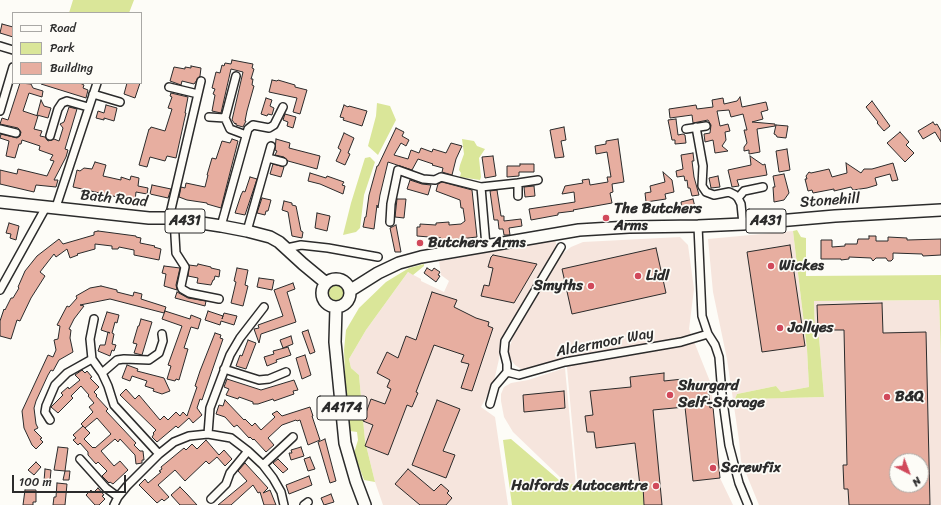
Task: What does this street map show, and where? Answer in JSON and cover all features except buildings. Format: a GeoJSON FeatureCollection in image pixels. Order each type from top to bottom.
{"type":"FeatureCollection","features":[{"type":"Feature","properties":{"kind":"main road","name":"Bath Road"},"geometry":{"type":"LineString","coordinates":[[0,202],[149,218],[171,218],[247,231],[270,237],[279,242],[326,284]]}},
{"type":"Feature","properties":{"kind":"main road","name":"Stonehill"},"geometry":{"type":"LineString","coordinates":[[698,226],[941,210]]}},
{"type":"Feature","properties":{"kind":"main road","name":"A431"},"geometry":{"type":"LineString","coordinates":[[336,308],[346,304],[350,300],[351,290],[370,276],[399,263],[421,257],[579,230],[629,227],[698,226]]}},
{"type":"Feature","properties":{"kind":"main road"},"geometry":{"type":"LineString","coordinates":[[336,308],[326,304],[323,300],[322,289],[326,284],[333,279],[339,279],[348,285],[351,290]]}},
{"type":"Feature","properties":{"kind":"main road","name":"A4174"},"geometry":{"type":"LineString","coordinates":[[336,308],[335,348],[345,443],[365,505]]}},
{"type":"Feature","properties":{"kind":"street"},"geometry":{"type":"LineString","coordinates":[[0,46],[12,50]]}},
{"type":"Feature","properties":{"kind":"street"},"geometry":{"type":"LineString","coordinates":[[0,111],[2,94],[12,69]]}},
{"type":"Feature","properties":{"kind":"street"},"geometry":{"type":"LineString","coordinates":[[236,76],[226,118],[230,129],[246,135]]}},
{"type":"Feature","properties":{"kind":"street"},"geometry":{"type":"LineString","coordinates":[[201,81],[171,218],[176,253],[185,267],[181,286],[182,289],[189,293],[219,299]]}},
{"type":"Feature","properties":{"kind":"street"},"geometry":{"type":"LineString","coordinates":[[0,290],[51,207],[72,161],[88,107],[97,84]]}},
{"type":"Feature","properties":{"kind":"street"},"geometry":{"type":"LineString","coordinates":[[169,87],[198,94]]}},
{"type":"Feature","properties":{"kind":"street"},"geometry":{"type":"LineString","coordinates":[[93,94],[120,102]]}},
{"type":"Feature","properties":{"kind":"street"},"geometry":{"type":"LineString","coordinates":[[50,136],[62,103],[67,101],[88,107]]}},
{"type":"Feature","properties":{"kind":"street"},"geometry":{"type":"LineString","coordinates":[[221,226],[248,129],[253,125],[269,128],[274,125],[283,106]]}},
{"type":"Feature","properties":{"kind":"street"},"geometry":{"type":"LineString","coordinates":[[208,117],[226,118]]}},
{"type":"Feature","properties":{"kind":"street"},"geometry":{"type":"LineString","coordinates":[[686,129],[706,126]]}},
{"type":"Feature","properties":{"kind":"street"},"geometry":{"type":"LineString","coordinates":[[696,127],[703,166],[701,181],[704,189],[714,195],[729,192],[738,198],[741,204],[743,224]]}},
{"type":"Feature","properties":{"kind":"street"},"geometry":{"type":"LineString","coordinates":[[0,129],[16,134]]}},
{"type":"Feature","properties":{"kind":"street"},"geometry":{"type":"LineString","coordinates":[[247,231],[271,146]]}},
{"type":"Feature","properties":{"kind":"street"},"geometry":{"type":"LineString","coordinates":[[268,158],[283,162]]}},
{"type":"Feature","properties":{"kind":"street"},"geometry":{"type":"LineString","coordinates":[[390,222],[391,204],[398,170],[423,179],[435,180],[441,177],[481,187],[538,180]]}},
{"type":"Feature","properties":{"kind":"street"},"geometry":{"type":"LineString","coordinates":[[518,183],[518,196]]}},
{"type":"Feature","properties":{"kind":"street"},"geometry":{"type":"LineString","coordinates":[[481,187],[486,246]]}},
{"type":"Feature","properties":{"kind":"street"},"geometry":{"type":"LineString","coordinates":[[738,198],[744,191],[763,187]]}},
{"type":"Feature","properties":{"kind":"street"},"geometry":{"type":"LineString","coordinates":[[698,226],[702,316],[708,334],[715,345],[719,357],[729,445],[738,482],[748,505]]}},
{"type":"Feature","properties":{"kind":"street"},"geometry":{"type":"LineString","coordinates":[[286,248],[301,245],[378,257]]}},
{"type":"Feature","properties":{"kind":"street"},"geometry":{"type":"LineString","coordinates":[[490,404],[495,386],[507,372],[508,364],[504,352],[505,341],[561,247]]}},
{"type":"Feature","properties":{"kind":"street"},"geometry":{"type":"LineString","coordinates":[[208,434],[210,408],[230,355],[240,338],[264,307]]}},
{"type":"Feature","properties":{"kind":"street"},"geometry":{"type":"LineString","coordinates":[[94,320],[90,339],[92,359],[102,373],[114,405],[160,454]]}},
{"type":"Feature","properties":{"kind":"street"},"geometry":{"type":"LineString","coordinates":[[102,373],[117,360],[148,360],[159,353],[163,341],[162,334]]}},
{"type":"Feature","properties":{"kind":"street","name":"Aldermoor Way"},"geometry":{"type":"LineString","coordinates":[[507,372],[519,375],[565,362],[681,342],[708,334]]}},
{"type":"Feature","properties":{"kind":"street"},"geometry":{"type":"LineString","coordinates":[[50,420],[45,412],[55,385],[68,373],[92,359]]}},
{"type":"Feature","properties":{"kind":"street"},"geometry":{"type":"LineString","coordinates":[[224,369],[259,380],[269,379],[286,372]]}},
{"type":"Feature","properties":{"kind":"street"},"geometry":{"type":"LineString","coordinates":[[114,505],[118,497],[127,486],[174,442],[189,436],[208,434],[231,438],[263,465],[281,492],[284,505]]}},
{"type":"Feature","properties":{"kind":"street"},"geometry":{"type":"LineString","coordinates":[[263,465],[293,436]]}},
{"type":"Feature","properties":{"kind":"street"},"geometry":{"type":"LineString","coordinates":[[211,499],[226,484],[230,472],[248,451]]}},
{"type":"Feature","properties":{"kind":"street"},"geometry":{"type":"LineString","coordinates":[[80,459],[106,488],[118,497]]}},
{"type":"Feature","properties":{"kind":"shaded area"},"geometry":{"type":"Polygon","coordinates":[[[793,231],[807,349],[809,387],[781,392],[776,386],[737,394],[735,399],[824,397],[819,337],[815,336],[814,301],[939,300],[941,357],[941,505],[759,505],[741,461],[727,359],[713,292],[708,239],[793,231]]]}},
{"type":"Feature","properties":{"kind":"shaded area"},"geometry":{"type":"Polygon","coordinates":[[[680,237],[688,245],[694,289],[689,329],[711,384],[720,478],[733,505],[644,505],[642,486],[591,491],[578,487],[566,357],[527,369],[521,369],[515,365],[509,357],[508,352],[514,334],[562,254],[571,247],[583,242],[680,237]]]}},
{"type":"Feature","properties":{"kind":"shaded area"},"geometry":{"type":"Polygon","coordinates":[[[555,240],[557,247],[502,342],[494,381],[481,407],[495,417],[508,505],[383,505],[375,482],[365,441],[359,375],[351,368],[349,359],[366,330],[408,272],[421,279],[421,281],[444,292],[449,281],[441,275],[439,261],[555,240]]]}},
{"type":"Feature","properties":{"kind":"shaded area"},"geometry":{"type":"Polygon","coordinates":[[[565,368],[576,486],[563,480],[513,432],[504,417],[501,401],[501,394],[504,387],[511,383],[528,380],[565,368]]]}},
{"type":"Feature","properties":{"kind":"green space"},"geometry":{"type":"Polygon","coordinates":[[[73,0],[134,0],[129,12],[69,12],[73,0]]]}},
{"type":"Feature","properties":{"kind":"green space"},"geometry":{"type":"Polygon","coordinates":[[[377,103],[390,106],[396,120],[378,155],[368,146],[376,116],[377,103]]]}},
{"type":"Feature","properties":{"kind":"green space"},"geometry":{"type":"Polygon","coordinates":[[[462,139],[474,141],[477,146],[485,149],[479,158],[480,180],[460,177],[461,173],[459,170],[464,154],[462,139]]]}},
{"type":"Feature","properties":{"kind":"green space"},"geometry":{"type":"Polygon","coordinates":[[[370,157],[375,162],[364,195],[360,228],[356,232],[343,235],[365,158],[370,157]]]}},
{"type":"Feature","properties":{"kind":"green space"},"geometry":{"type":"Polygon","coordinates":[[[797,230],[801,237],[806,238],[806,276],[941,275],[941,357],[939,300],[814,301],[815,336],[819,337],[824,397],[748,399],[744,404],[737,406],[735,399],[737,394],[776,386],[781,392],[809,387],[807,349],[793,231],[797,230]]]}},
{"type":"Feature","properties":{"kind":"green space"},"geometry":{"type":"Polygon","coordinates":[[[424,264],[424,266],[413,275],[408,272],[366,330],[349,359],[351,368],[359,375],[365,441],[375,482],[364,480],[354,453],[358,440],[357,432],[350,431],[342,380],[345,372],[344,350],[346,330],[359,308],[386,282],[409,268],[424,264]]]}},
{"type":"Feature","properties":{"kind":"green space"},"geometry":{"type":"Polygon","coordinates":[[[332,282],[340,282],[347,289],[347,297],[340,304],[332,304],[325,297],[325,289],[332,282]]]}},
{"type":"Feature","properties":{"kind":"green space"},"geometry":{"type":"Polygon","coordinates":[[[511,439],[566,486],[572,484],[584,490],[591,491],[643,486],[644,505],[512,505],[503,440],[511,439]]]}},
{"type":"Feature","properties":{"kind":"place","name":"The Butchers Arms"},"geometry":{"type":"Point","coordinates":[606,218]}},
{"type":"Feature","properties":{"kind":"place","name":"Butchers Arms"},"geometry":{"type":"Point","coordinates":[420,243]}},
{"type":"Feature","properties":{"kind":"place","name":"Wickes"},"geometry":{"type":"Point","coordinates":[771,266]}},
{"type":"Feature","properties":{"kind":"place","name":"Lidl"},"geometry":{"type":"Point","coordinates":[638,276]}},
{"type":"Feature","properties":{"kind":"place","name":"Smyths"},"geometry":{"type":"Point","coordinates":[591,286]}},
{"type":"Feature","properties":{"kind":"place","name":"Jollyes"},"geometry":{"type":"Point","coordinates":[780,328]}},
{"type":"Feature","properties":{"kind":"place","name":"Shurgard Self-Storage"},"geometry":{"type":"Point","coordinates":[670,395]}},
{"type":"Feature","properties":{"kind":"place","name":"B&Q"},"geometry":{"type":"Point","coordinates":[887,397]}},
{"type":"Feature","properties":{"kind":"place","name":"Screwfix"},"geometry":{"type":"Point","coordinates":[713,468]}},
{"type":"Feature","properties":{"kind":"place","name":"Halfords Autocentre"},"geometry":{"type":"Point","coordinates":[656,486]}}]}
